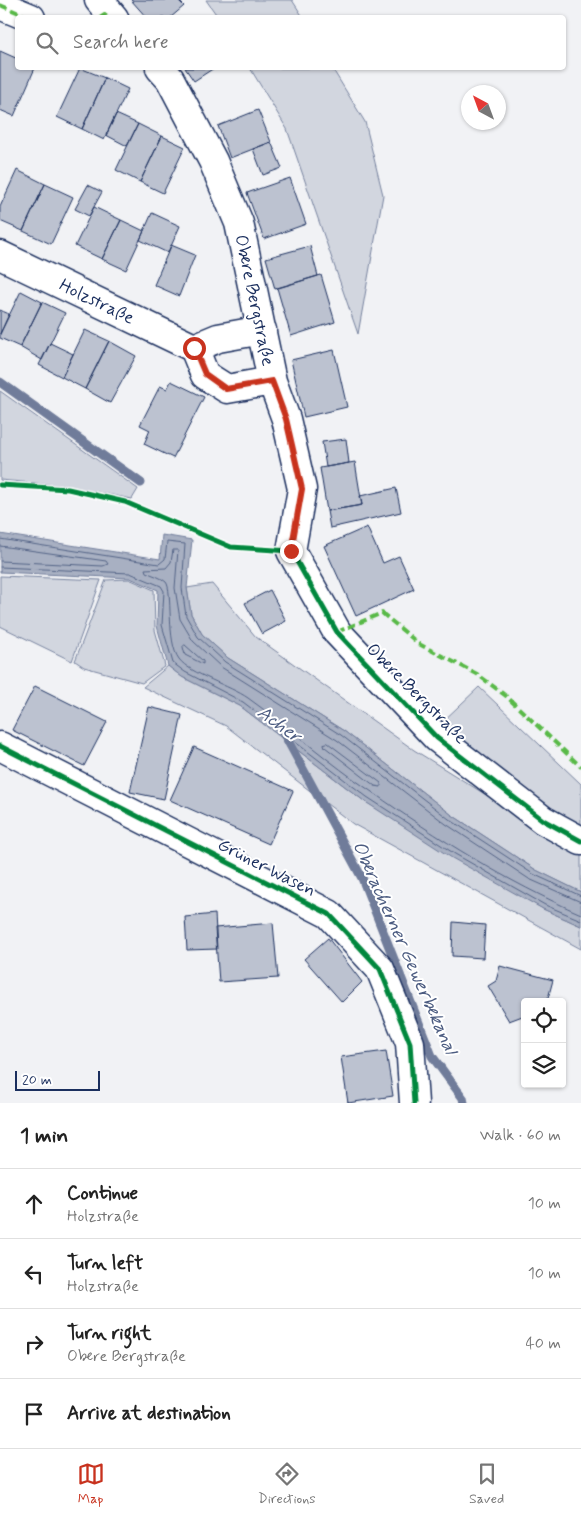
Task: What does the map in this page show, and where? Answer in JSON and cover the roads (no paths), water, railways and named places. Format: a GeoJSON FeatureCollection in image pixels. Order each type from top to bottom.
{"type":"FeatureCollection","features":[{"type":"Feature","properties":{"kind":"street"},"geometry":{"type":"LineString","coordinates":[[0,5],[23,15]]}},
{"type":"Feature","properties":{"kind":"street","name":"Obere Bergstraße"},"geometry":{"type":"LineString","coordinates":[[162,70],[170,79],[213,162],[239,223],[272,381],[286,419],[302,489],[291,551],[337,632],[437,738],[543,820],[581,841]]}},
{"type":"Feature","properties":{"kind":"street","name":"Holzstraße"},"geometry":{"type":"LineString","coordinates":[[0,255],[194,348]]}},
{"type":"Feature","properties":{"kind":"street"},"geometry":{"type":"LineString","coordinates":[[262,330],[218,338],[194,348],[205,374],[226,389],[272,381]]}},
{"type":"Feature","properties":{"kind":"street","name":"Grüner Wasen"},"geometry":{"type":"LineString","coordinates":[[0,746],[329,914],[380,969],[410,1043],[414,1103]]}},
{"type":"Feature","properties":{"kind":"water","name":"Acher"},"geometry":{"type":"Polygon","coordinates":[[[0,534],[160,559],[162,535],[192,540],[187,588],[191,614],[202,634],[228,658],[344,731],[452,815],[536,870],[581,892],[581,926],[543,909],[452,858],[364,801],[240,706],[182,677],[168,666],[157,626],[158,590],[130,578],[0,572],[0,534]]]}},
{"type":"Feature","properties":{"kind":"waterway"},"geometry":{"type":"LineString","coordinates":[[0,382],[141,483]]}},
{"type":"Feature","properties":{"kind":"waterway","name":"Oberacherner Gewerbekanal"},"geometry":{"type":"LineString","coordinates":[[283,732],[362,878],[432,1056],[463,1098],[464,1103]]}}]}
